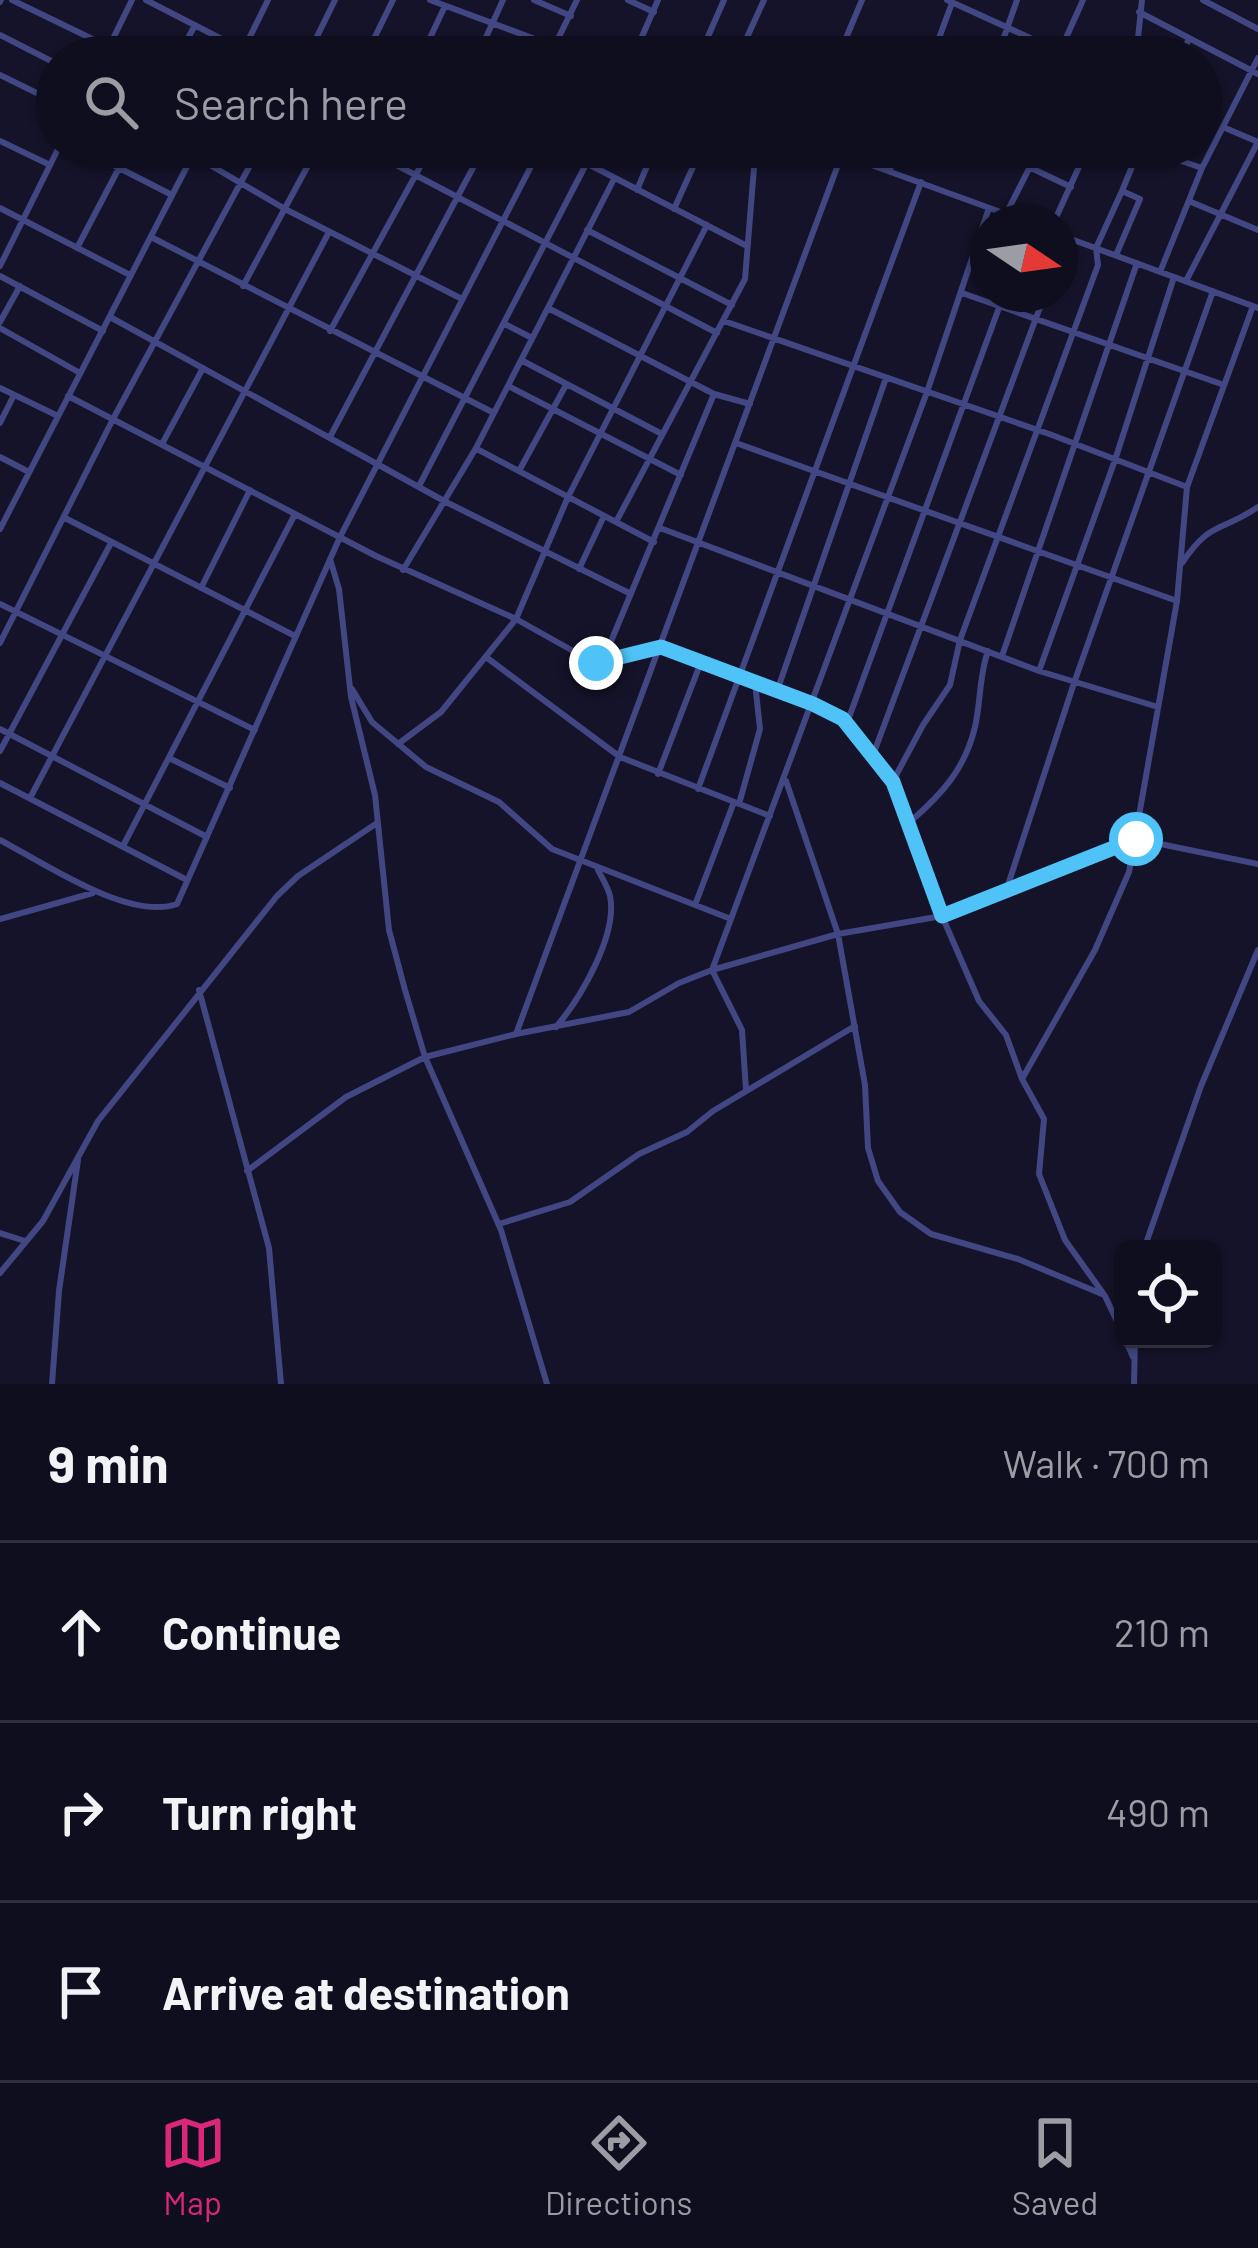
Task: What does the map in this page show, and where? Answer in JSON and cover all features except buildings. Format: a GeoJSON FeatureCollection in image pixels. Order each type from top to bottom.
{"type":"FeatureCollection","features":[{"type":"Feature","properties":{"kind":"street"},"geometry":{"type":"LineString","coordinates":[[12,0],[86,36]]}},
{"type":"Feature","properties":{"kind":"street"},"geometry":{"type":"LineString","coordinates":[[114,36],[132,0]]}},
{"type":"Feature","properties":{"kind":"street"},"geometry":{"type":"LineString","coordinates":[[146,0],[213,36]]}},
{"type":"Feature","properties":{"kind":"street"},"geometry":{"type":"LineString","coordinates":[[251,36],[268,0]]}},
{"type":"Feature","properties":{"kind":"street"},"geometry":{"type":"LineString","coordinates":[[317,36],[334,0]]}},
{"type":"Feature","properties":{"kind":"street"},"geometry":{"type":"LineString","coordinates":[[376,36],[393,0]]}},
{"type":"Feature","properties":{"kind":"street"},"geometry":{"type":"LineString","coordinates":[[430,0],[530,36]]}},
{"type":"Feature","properties":{"kind":"street"},"geometry":{"type":"LineString","coordinates":[[486,36],[502,0]]}},
{"type":"Feature","properties":{"kind":"street"},"geometry":{"type":"LineString","coordinates":[[533,0],[571,16]]}},
{"type":"Feature","properties":{"kind":"street"},"geometry":{"type":"LineString","coordinates":[[560,36],[577,0]]}},
{"type":"Feature","properties":{"kind":"street"},"geometry":{"type":"LineString","coordinates":[[628,0],[654,12]]}},
{"type":"Feature","properties":{"kind":"street"},"geometry":{"type":"LineString","coordinates":[[643,36],[658,0]]}},
{"type":"Feature","properties":{"kind":"street"},"geometry":{"type":"LineString","coordinates":[[708,36],[724,0]]}},
{"type":"Feature","properties":{"kind":"street"},"geometry":{"type":"LineString","coordinates":[[748,36],[764,0]]}},
{"type":"Feature","properties":{"kind":"street"},"geometry":{"type":"LineString","coordinates":[[847,36],[862,0]]}},
{"type":"Feature","properties":{"kind":"street"},"geometry":{"type":"LineString","coordinates":[[1005,36],[1017,0]]}},
{"type":"Feature","properties":{"kind":"street"},"geometry":{"type":"LineString","coordinates":[[1067,36],[1083,0]]}},
{"type":"Feature","properties":{"kind":"street"},"geometry":{"type":"LineString","coordinates":[[1203,0],[1258,29]]}},
{"type":"Feature","properties":{"kind":"street"},"geometry":{"type":"LineString","coordinates":[[939,36],[951,1],[1032,36]]}},
{"type":"Feature","properties":{"kind":"street"},"geometry":{"type":"LineString","coordinates":[[1138,4],[1182,36]]}},
{"type":"Feature","properties":{"kind":"street"},"geometry":{"type":"LineString","coordinates":[[1137,36],[1138,4]]}},
{"type":"Feature","properties":{"kind":"street"},"geometry":{"type":"LineString","coordinates":[[431,36],[445,6]]}},
{"type":"Feature","properties":{"kind":"street"},"geometry":{"type":"LineString","coordinates":[[189,36],[195,25]]}},
{"type":"Feature","properties":{"kind":"street"},"geometry":{"type":"LineString","coordinates":[[0,35],[36,53]]}},
{"type":"Feature","properties":{"kind":"street"},"geometry":{"type":"LineString","coordinates":[[1222,56],[1254,72]]}},
{"type":"Feature","properties":{"kind":"street"},"geometry":{"type":"LineString","coordinates":[[1186,280],[1258,142],[1223,127],[1258,58]]}},
{"type":"Feature","properties":{"kind":"street"},"geometry":{"type":"LineString","coordinates":[[0,75],[36,93]]}},
{"type":"Feature","properties":{"kind":"street"},"geometry":{"type":"LineString","coordinates":[[0,141],[36,158]]}},
{"type":"Feature","properties":{"kind":"street"},"geometry":{"type":"LineString","coordinates":[[0,266],[49,168]]}},
{"type":"Feature","properties":{"kind":"street"},"geometry":{"type":"LineString","coordinates":[[77,248],[119,168],[172,195]]}},
{"type":"Feature","properties":{"kind":"street"},"geometry":{"type":"LineString","coordinates":[[0,529],[186,168]]}},
{"type":"Feature","properties":{"kind":"street"},"geometry":{"type":"LineString","coordinates":[[218,168],[239,184],[462,299]]}},
{"type":"Feature","properties":{"kind":"street"},"geometry":{"type":"LineString","coordinates":[[0,643],[248,168]]}},
{"type":"Feature","properties":{"kind":"street"},"geometry":{"type":"LineString","coordinates":[[243,286],[306,168]]}},
{"type":"Feature","properties":{"kind":"street"},"geometry":{"type":"LineString","coordinates":[[404,168],[717,334]]}},
{"type":"Feature","properties":{"kind":"street"},"geometry":{"type":"LineString","coordinates":[[330,331],[420,168]]}},
{"type":"Feature","properties":{"kind":"street"},"geometry":{"type":"LineString","coordinates":[[330,436],[474,168]]}},
{"type":"Feature","properties":{"kind":"street"},"geometry":{"type":"LineString","coordinates":[[0,840],[96,892],[161,908],[177,904],[340,537],[531,168]]}},
{"type":"Feature","properties":{"kind":"street"},"geometry":{"type":"LineString","coordinates":[[419,486],[586,168]]}},
{"type":"Feature","properties":{"kind":"street"},"geometry":{"type":"LineString","coordinates":[[593,168],[745,245]]}},
{"type":"Feature","properties":{"kind":"street"},"geometry":{"type":"LineString","coordinates":[[638,190],[647,168]]}},
{"type":"Feature","properties":{"kind":"street"},"geometry":{"type":"LineString","coordinates":[[673,210],[692,168]]}},
{"type":"Feature","properties":{"kind":"street"},"geometry":{"type":"LineString","coordinates":[[616,522],[745,279],[754,168]]}},
{"type":"Feature","properties":{"kind":"street"},"geometry":{"type":"LineString","coordinates":[[516,1034],[837,168]]}},
{"type":"Feature","properties":{"kind":"street"},"geometry":{"type":"LineString","coordinates":[[881,168],[979,204]]}},
{"type":"Feature","properties":{"kind":"street"},"geometry":{"type":"LineString","coordinates":[[1011,204],[1030,168],[1071,187]]}},
{"type":"Feature","properties":{"kind":"street"},"geometry":{"type":"LineString","coordinates":[[1063,204],[1079,168]]}},
{"type":"Feature","properties":{"kind":"street"},"geometry":{"type":"LineString","coordinates":[[893,782],[950,685],[960,640],[1100,260],[1096,248],[1132,168]]}},
{"type":"Feature","properties":{"kind":"street"},"geometry":{"type":"LineString","coordinates":[[1160,272],[1202,168]]}},
{"type":"Feature","properties":{"kind":"street"},"geometry":{"type":"LineString","coordinates":[[403,570],[476,448],[614,179]]}},
{"type":"Feature","properties":{"kind":"street"},"geometry":{"type":"LineString","coordinates":[[698,789],[921,182]]}},
{"type":"Feature","properties":{"kind":"street"},"geometry":{"type":"LineString","coordinates":[[1116,256],[1140,199],[1123,191]]}},
{"type":"Feature","properties":{"kind":"street"},"geometry":{"type":"LineString","coordinates":[[1191,202],[1258,230]]}},
{"type":"Feature","properties":{"kind":"street"},"geometry":{"type":"LineString","coordinates":[[0,208],[131,275]]}},
{"type":"Feature","properties":{"kind":"street"},"geometry":{"type":"LineString","coordinates":[[398,743],[430,722],[516,619],[568,497],[707,225]]}},
{"type":"Feature","properties":{"kind":"street"},"geometry":{"type":"LineString","coordinates":[[587,230],[732,305]]}},
{"type":"Feature","properties":{"kind":"street"},"geometry":{"type":"LineString","coordinates":[[30,798],[329,232]]}},
{"type":"Feature","properties":{"kind":"street"},"geometry":{"type":"LineString","coordinates":[[151,237],[494,413]]}},
{"type":"Feature","properties":{"kind":"street"},"geometry":{"type":"LineString","coordinates":[[1022,1079],[1095,950],[1130,872],[1177,601],[1187,487],[1255,307],[1078,242]]}},
{"type":"Feature","properties":{"kind":"street"},"geometry":{"type":"LineString","coordinates":[[1002,656],[1137,263]]}},
{"type":"Feature","properties":{"kind":"street"},"geometry":{"type":"LineString","coordinates":[[746,1090],[742,1030],[712,970],[970,267]]}},
{"type":"Feature","properties":{"kind":"street"},"geometry":{"type":"LineString","coordinates":[[0,276],[103,331]]}},
{"type":"Feature","properties":{"kind":"street"},"geometry":{"type":"LineString","coordinates":[[1039,671],[1174,277]]}},
{"type":"Feature","properties":{"kind":"street"},"geometry":{"type":"LineString","coordinates":[[20,286],[0,326],[80,373]]}},
{"type":"Feature","properties":{"kind":"street"},"geometry":{"type":"LineString","coordinates":[[1006,890],[1074,683],[1214,291]]}},
{"type":"Feature","properties":{"kind":"street"},"geometry":{"type":"LineString","coordinates":[[962,292],[970,295]]}},
{"type":"Feature","properties":{"kind":"street"},"geometry":{"type":"LineString","coordinates":[[548,308],[714,394],[751,404]]}},
{"type":"Feature","properties":{"kind":"street"},"geometry":{"type":"LineString","coordinates":[[847,723],[998,312]]}},
{"type":"Feature","properties":{"kind":"street"},"geometry":{"type":"LineString","coordinates":[[1017,312],[1226,386]]}},
{"type":"Feature","properties":{"kind":"street"},"geometry":{"type":"LineString","coordinates":[[873,754],[1039,312]]}},
{"type":"Feature","properties":{"kind":"street"},"geometry":{"type":"LineString","coordinates":[[110,317],[446,502],[631,594]]}},
{"type":"Feature","properties":{"kind":"street"},"geometry":{"type":"LineString","coordinates":[[724,321],[1187,487]]}},
{"type":"Feature","properties":{"kind":"street"},"geometry":{"type":"LineString","coordinates":[[505,324],[532,338]]}},
{"type":"Feature","properties":{"kind":"street"},"geometry":{"type":"LineString","coordinates":[[521,360],[660,433]]}},
{"type":"Feature","properties":{"kind":"street"},"geometry":{"type":"LineString","coordinates":[[162,444],[203,368]]}},
{"type":"Feature","properties":{"kind":"street"},"geometry":{"type":"LineString","coordinates":[[777,691],[886,377]]}},
{"type":"Feature","properties":{"kind":"street"},"geometry":{"type":"LineString","coordinates":[[519,471],[566,384]]}},
{"type":"Feature","properties":{"kind":"street"},"geometry":{"type":"LineString","coordinates":[[508,386],[682,476]]}},
{"type":"Feature","properties":{"kind":"street"},"geometry":{"type":"LineString","coordinates":[[0,388],[58,416]]}},
{"type":"Feature","properties":{"kind":"street"},"geometry":{"type":"LineString","coordinates":[[602,663],[714,394]]}},
{"type":"Feature","properties":{"kind":"street"},"geometry":{"type":"LineString","coordinates":[[0,423],[14,395]]}},
{"type":"Feature","properties":{"kind":"street"},"geometry":{"type":"LineString","coordinates":[[68,396],[403,570],[516,619],[584,658],[602,663],[661,647],[813,704],[847,723],[893,782],[979,1001],[1006,1035],[1046,1125],[1039,1174],[1072,1253],[1114,1315]]}},
{"type":"Feature","properties":{"kind":"street"},"geometry":{"type":"LineString","coordinates":[[736,443],[1177,601]]}},
{"type":"Feature","properties":{"kind":"street"},"geometry":{"type":"LineString","coordinates":[[476,448],[654,542]]}},
{"type":"Feature","properties":{"kind":"street"},"geometry":{"type":"LineString","coordinates":[[0,457],[29,472]]}},
{"type":"Feature","properties":{"kind":"street"},"geometry":{"type":"LineString","coordinates":[[201,587],[250,490]]}},
{"type":"Feature","properties":{"kind":"street"},"geometry":{"type":"LineString","coordinates":[[1179,567],[1207,530],[1233,523],[1258,507]]}},
{"type":"Feature","properties":{"kind":"street"},"geometry":{"type":"LineString","coordinates":[[123,847],[296,514]]}},
{"type":"Feature","properties":{"kind":"street"},"geometry":{"type":"LineString","coordinates":[[579,569],[604,516]]}},
{"type":"Feature","properties":{"kind":"street"},"geometry":{"type":"LineString","coordinates":[[65,518],[295,636]]}},
{"type":"Feature","properties":{"kind":"street"},"geometry":{"type":"LineString","coordinates":[[660,528],[1039,671],[1158,707]]}},
{"type":"Feature","properties":{"kind":"street"},"geometry":{"type":"LineString","coordinates":[[0,751],[4,732],[111,543]]}},
{"type":"Feature","properties":{"kind":"street"},"geometry":{"type":"LineString","coordinates":[[330,559],[340,590],[350,686],[375,795],[389,930],[425,1058],[499,1224],[547,1384]]}},
{"type":"Feature","properties":{"kind":"street"},"geometry":{"type":"LineString","coordinates":[[0,604],[255,730]]}},
{"type":"Feature","properties":{"kind":"street"},"geometry":{"type":"LineString","coordinates":[[910,821],[959,771],[975,726],[980,673],[988,651]]}},
{"type":"Feature","properties":{"kind":"street"},"geometry":{"type":"LineString","coordinates":[[487,657],[620,758],[770,815]]}},
{"type":"Feature","properties":{"kind":"street"},"geometry":{"type":"LineString","coordinates":[[658,774],[701,662]]}},
{"type":"Feature","properties":{"kind":"street"},"geometry":{"type":"LineString","coordinates":[[694,905],[737,803],[760,728],[755,683]]}},
{"type":"Feature","properties":{"kind":"street"},"geometry":{"type":"LineString","coordinates":[[350,686],[372,722],[398,743],[441,776],[499,802],[552,849],[731,919]]}},
{"type":"Feature","properties":{"kind":"street"},"geometry":{"type":"LineString","coordinates":[[4,732],[207,837]]}},
{"type":"Feature","properties":{"kind":"street"},"geometry":{"type":"LineString","coordinates":[[168,758],[230,788]]}},
{"type":"Feature","properties":{"kind":"street"},"geometry":{"type":"LineString","coordinates":[[785,778],[838,934],[872,1166],[900,1212],[915,1226],[944,1240],[1018,1259],[1105,1296]]}},
{"type":"Feature","properties":{"kind":"street"},"geometry":{"type":"LineString","coordinates":[[0,783],[188,880]]}},
{"type":"Feature","properties":{"kind":"street"},"geometry":{"type":"LineString","coordinates":[[0,1273],[44,1221],[98,1120],[277,896],[298,876],[377,823]]}},
{"type":"Feature","properties":{"kind":"street"},"geometry":{"type":"LineString","coordinates":[[247,1171],[346,1097],[425,1058],[629,1012],[712,970],[838,934],[942,916],[1136,839],[1258,864]]}},
{"type":"Feature","properties":{"kind":"street"},"geometry":{"type":"LineString","coordinates":[[556,1027],[577,1000],[601,948],[610,898],[596,867]]}},
{"type":"Feature","properties":{"kind":"street"},"geometry":{"type":"LineString","coordinates":[[0,920],[96,892]]}},
{"type":"Feature","properties":{"kind":"street"},"geometry":{"type":"LineString","coordinates":[[1147,1240],[1201,1086],[1258,950]]}},
{"type":"Feature","properties":{"kind":"street"},"geometry":{"type":"LineString","coordinates":[[199,990],[275,1279],[281,1384]]}},
{"type":"Feature","properties":{"kind":"street"},"geometry":{"type":"LineString","coordinates":[[499,1224],[570,1202],[639,1154],[687,1132],[746,1090],[855,1026]]}},
{"type":"Feature","properties":{"kind":"street"},"geometry":{"type":"LineString","coordinates":[[52,1384],[57,1310],[80,1150]]}},
{"type":"Feature","properties":{"kind":"street"},"geometry":{"type":"LineString","coordinates":[[0,1233],[25,1241]]}},
{"type":"Feature","properties":{"kind":"street"},"geometry":{"type":"LineString","coordinates":[[1129,1348],[1134,1360]]}},
{"type":"Feature","properties":{"kind":"street"},"geometry":{"type":"LineString","coordinates":[[1134,1384],[1135,1348]]}},
{"type":"Feature","properties":{"kind":"route"},"geometry":{"type":"LineString","coordinates":[[596,663],[661,647],[843,719],[893,782],[942,916],[1136,839]]}}]}
